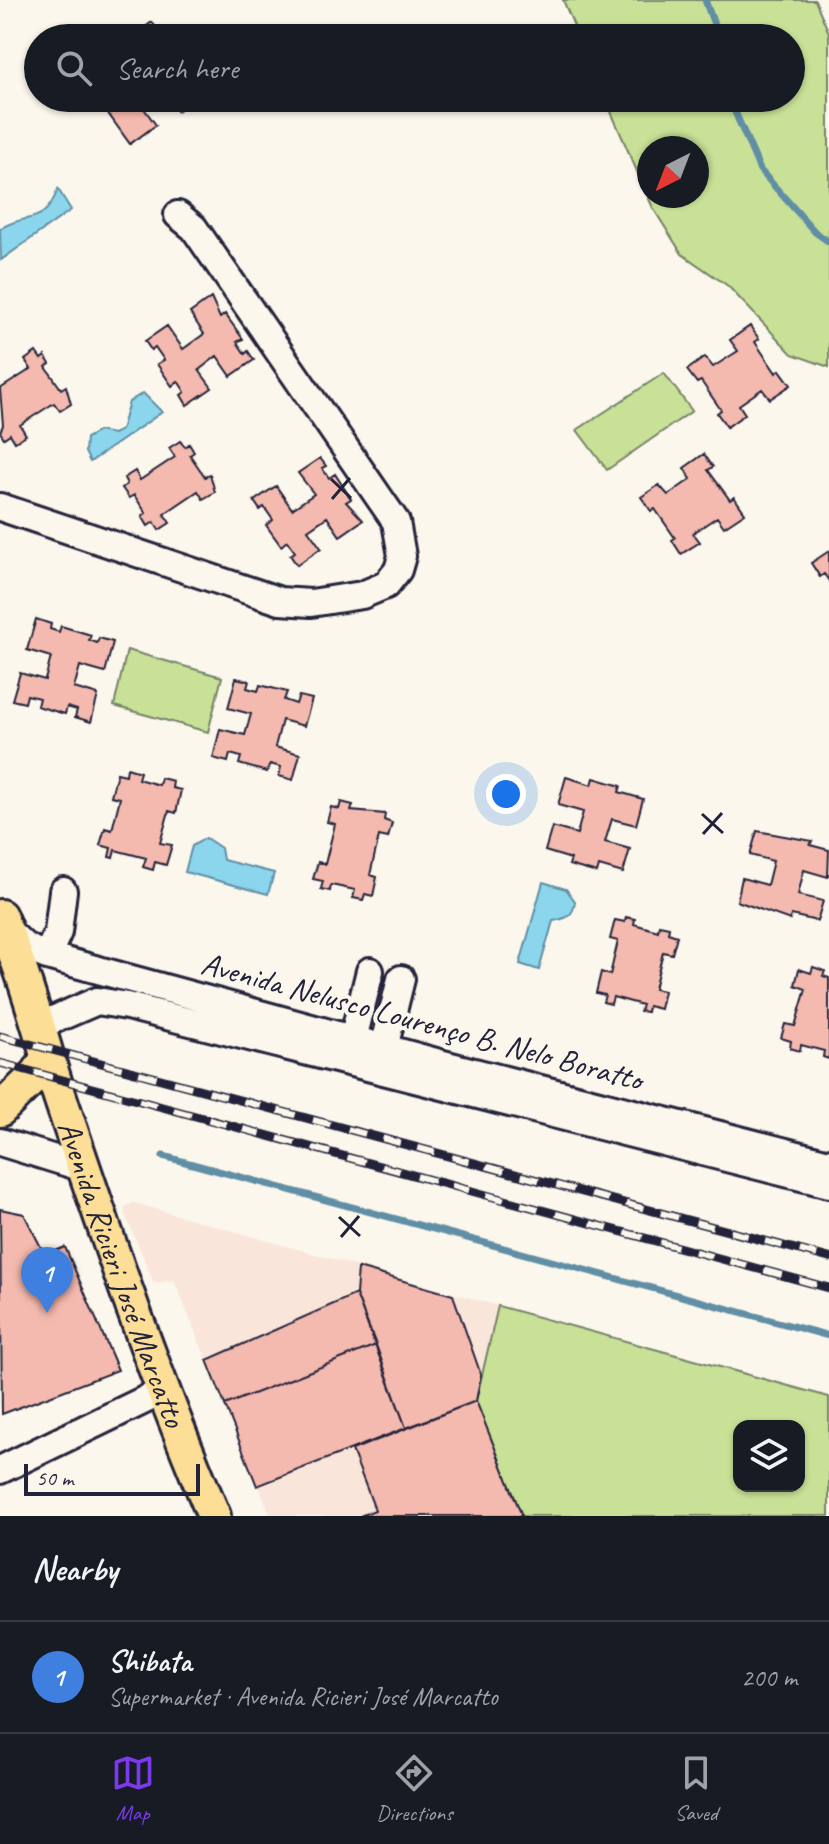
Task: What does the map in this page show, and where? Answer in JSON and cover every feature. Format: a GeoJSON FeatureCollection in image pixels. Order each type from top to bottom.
{"type":"FeatureCollection","features":[{"type":"Feature","properties":{"kind":"main road","name":"Avenida Ricieri José Marcatto"},"geometry":{"type":"LineString","coordinates":[[2,933],[23,972],[47,1058],[161,1392],[214,1516]]}},
{"type":"Feature","properties":{"kind":"main road"},"geometry":{"type":"LineString","coordinates":[[0,1110],[38,1073],[47,1058]]}},
{"type":"Feature","properties":{"kind":"street"},"geometry":{"type":"LineString","coordinates":[[0,507],[280,601],[324,602],[362,595],[386,585],[398,570],[402,556],[396,522],[194,228],[178,215]]}},
{"type":"Feature","properties":{"kind":"street"},"geometry":{"type":"LineString","coordinates":[[47,956],[58,932],[63,891]]}},
{"type":"Feature","properties":{"kind":"street","name":"Avenida Nelusco Lourenço B. Nelo Boratto"},"geometry":{"type":"LineString","coordinates":[[2,933],[47,956],[384,1048],[445,1075],[829,1184]]}},
{"type":"Feature","properties":{"kind":"street"},"geometry":{"type":"LineString","coordinates":[[353,1039],[370,971]]}},
{"type":"Feature","properties":{"kind":"street"},"geometry":{"type":"LineString","coordinates":[[384,1048],[401,979]]}},
{"type":"Feature","properties":{"kind":"street","name":"Avenida Nelusco Lourenço B. Nelo Boratto"},"geometry":{"type":"LineString","coordinates":[[39,1026],[97,1001],[445,1075],[829,1163]]}},
{"type":"Feature","properties":{"kind":"street"},"geometry":{"type":"LineString","coordinates":[[0,1142],[84,1168]]}},
{"type":"Feature","properties":{"kind":"street"},"geometry":{"type":"LineString","coordinates":[[0,1470],[161,1392]]}},
{"type":"Feature","properties":{"kind":"shaded area"},"geometry":{"type":"Polygon","coordinates":[[[134,1203],[498,1306],[476,1401],[522,1516],[271,1516],[174,1280],[154,1283],[125,1214],[125,1207],[134,1203]]]}},
{"type":"Feature","properties":{"kind":"green space"},"geometry":{"type":"Polygon","coordinates":[[[563,0],[815,0],[829,33],[829,367],[792,354],[728,286],[682,254],[653,208],[709,208],[709,136],[637,136],[637,171],[611,112],[805,112],[805,24],[573,24],[563,0]]]}},
{"type":"Feature","properties":{"kind":"green space"},"geometry":{"type":"Polygon","coordinates":[[[664,373],[692,411],[607,470],[577,430],[664,373]]]}},
{"type":"Feature","properties":{"kind":"green space"},"geometry":{"type":"Polygon","coordinates":[[[127,650],[222,677],[208,732],[114,706],[127,650]]]}},
{"type":"Feature","properties":{"kind":"green space"},"geometry":{"type":"Polygon","coordinates":[[[498,1306],[829,1397],[829,1516],[522,1516],[476,1401],[498,1306]]]}},
{"type":"Feature","properties":{"kind":"water"},"geometry":{"type":"Polygon","coordinates":[[[58,189],[71,210],[1,260],[0,229],[46,210],[58,189]]]}},
{"type":"Feature","properties":{"kind":"water"},"geometry":{"type":"Polygon","coordinates":[[[143,393],[162,412],[90,462],[85,452],[86,438],[99,431],[113,434],[121,430],[129,402],[143,393]]]}},
{"type":"Feature","properties":{"kind":"water"},"geometry":{"type":"Polygon","coordinates":[[[206,838],[221,848],[223,860],[274,873],[268,894],[185,872],[192,846],[206,838]]]}},
{"type":"Feature","properties":{"kind":"water"},"geometry":{"type":"Polygon","coordinates":[[[543,882],[566,889],[575,901],[568,916],[553,921],[539,970],[520,964],[543,882]]]}},
{"type":"Feature","properties":{"kind":"building"},"geometry":{"type":"Polygon","coordinates":[[[107,112],[147,112],[156,125],[130,144],[107,112]]]}},
{"type":"Feature","properties":{"kind":"building"},"geometry":{"type":"Polygon","coordinates":[[[211,298],[220,318],[225,314],[243,339],[237,342],[245,354],[248,351],[254,360],[231,376],[217,356],[199,370],[212,388],[187,405],[181,395],[185,392],[178,381],[172,386],[157,364],[164,360],[155,347],[151,350],[145,341],[167,326],[183,349],[204,334],[190,313],[211,298]]]}},
{"type":"Feature","properties":{"kind":"building"},"geometry":{"type":"Polygon","coordinates":[[[750,326],[759,339],[755,342],[776,373],[780,370],[791,385],[770,399],[762,389],[739,405],[745,414],[727,427],[717,413],[721,410],[701,381],[697,383],[687,370],[705,357],[713,367],[738,351],[730,340],[750,326]]]}},
{"type":"Feature","properties":{"kind":"building"},"geometry":{"type":"Polygon","coordinates":[[[36,352],[41,359],[45,356],[50,364],[46,367],[61,389],[66,386],[71,404],[60,411],[54,403],[20,425],[26,435],[15,442],[10,434],[4,438],[0,432],[3,425],[0,389],[31,369],[25,360],[36,352]]]}},
{"type":"Feature","properties":{"kind":"building"},"geometry":{"type":"Polygon","coordinates":[[[180,441],[185,447],[189,444],[194,452],[190,455],[205,477],[210,474],[215,492],[203,499],[198,491],[164,514],[170,523],[159,530],[154,522],[148,526],[142,516],[146,513],[134,495],[129,498],[122,488],[127,484],[124,478],[135,471],[140,480],[175,457],[169,448],[180,441]]]}},
{"type":"Feature","properties":{"kind":"building"},"geometry":{"type":"Polygon","coordinates":[[[704,454],[713,467],[708,470],[730,500],[734,497],[745,513],[724,527],[717,517],[693,533],[700,542],[681,554],[672,540],[675,538],[655,509],[651,511],[641,497],[659,485],[668,495],[691,479],[684,468],[704,454]]]}},
{"type":"Feature","properties":{"kind":"building"},"geometry":{"type":"Polygon","coordinates":[[[320,458],[326,466],[322,468],[329,478],[335,474],[351,499],[346,502],[363,520],[340,536],[327,517],[308,530],[321,548],[297,565],[290,555],[295,552],[287,541],[281,546],[266,525],[273,520],[264,507],[260,510],[254,501],[276,486],[292,509],[314,494],[298,473],[320,458]]]}},
{"type":"Feature","properties":{"kind":"building"},"geometry":{"type":"Polygon","coordinates":[[[829,551],[829,581],[824,574],[820,577],[811,563],[829,551]]]}},
{"type":"Feature","properties":{"kind":"building"},"geometry":{"type":"Polygon","coordinates":[[[36,619],[51,624],[50,629],[59,632],[61,626],[91,635],[89,640],[97,643],[99,638],[113,642],[105,673],[80,666],[74,688],[98,695],[91,722],[75,717],[77,710],[67,707],[65,714],[37,706],[39,698],[27,695],[25,703],[12,700],[20,673],[45,680],[51,657],[27,650],[36,619]]]}},
{"type":"Feature","properties":{"kind":"building"},"geometry":{"type":"Polygon","coordinates":[[[236,678],[249,681],[247,688],[258,691],[260,685],[287,692],[284,700],[296,704],[299,696],[312,699],[304,726],[282,720],[275,747],[300,754],[293,780],[279,776],[281,767],[270,764],[267,772],[239,764],[241,757],[230,754],[228,762],[213,758],[220,729],[245,735],[251,714],[228,708],[236,678]]]}},
{"type":"Feature","properties":{"kind":"building"},"geometry":{"type":"Polygon","coordinates":[[[127,768],[140,772],[138,779],[159,785],[161,778],[173,781],[172,788],[181,790],[176,813],[169,811],[160,843],[172,845],[166,865],[155,862],[153,870],[143,867],[146,858],[115,850],[113,858],[109,857],[111,848],[100,845],[105,828],[112,830],[120,798],[111,796],[117,773],[126,775],[127,768]]]}},
{"type":"Feature","properties":{"kind":"building"},"geometry":{"type":"Polygon","coordinates":[[[566,777],[592,785],[594,778],[621,786],[619,792],[643,799],[636,825],[612,819],[605,842],[630,849],[623,873],[599,866],[597,873],[569,865],[571,859],[545,851],[552,827],[577,834],[583,812],[558,805],[566,777]]]}},
{"type":"Feature","properties":{"kind":"building"},"geometry":{"type":"Polygon","coordinates":[[[341,802],[353,805],[351,811],[385,814],[384,820],[392,823],[388,838],[379,836],[370,875],[377,877],[373,896],[365,894],[363,900],[353,898],[355,890],[331,885],[330,891],[321,889],[323,881],[313,879],[318,862],[325,864],[335,824],[327,822],[331,807],[339,809],[341,802]]]}},
{"type":"Feature","properties":{"kind":"building"},"geometry":{"type":"Polygon","coordinates":[[[757,831],[812,841],[810,845],[829,850],[828,877],[804,870],[798,895],[823,901],[817,921],[791,915],[790,920],[737,901],[742,878],[767,885],[773,861],[750,855],[757,831]]]}},
{"type":"Feature","properties":{"kind":"building"},"geometry":{"type":"Polygon","coordinates":[[[626,917],[635,919],[634,924],[658,931],[659,925],[669,927],[668,933],[677,936],[672,954],[663,952],[654,989],[664,991],[660,1009],[648,1006],[647,1012],[640,1011],[642,1005],[613,997],[611,1004],[603,1002],[605,995],[596,993],[601,972],[610,975],[618,941],[610,939],[615,920],[625,922],[626,917]]]}},
{"type":"Feature","properties":{"kind":"building"},"geometry":{"type":"Polygon","coordinates":[[[813,967],[825,971],[823,976],[829,978],[829,1059],[823,1057],[824,1051],[801,1045],[800,1051],[790,1048],[791,1041],[781,1038],[785,1024],[795,1026],[806,989],[795,985],[799,969],[811,973],[813,967]]]}},
{"type":"Feature","properties":{"kind":"building"},"geometry":{"type":"Polygon","coordinates":[[[0,1209],[24,1214],[45,1255],[65,1247],[118,1370],[2,1414],[0,1209]]]}},
{"type":"Feature","properties":{"kind":"building"},"geometry":{"type":"Polygon","coordinates":[[[358,1268],[453,1295],[481,1375],[476,1401],[406,1428],[356,1294],[358,1268]]]}},
{"type":"Feature","properties":{"kind":"building"},"geometry":{"type":"Polygon","coordinates":[[[356,1294],[376,1345],[225,1405],[207,1360],[356,1294]]]}},
{"type":"Feature","properties":{"kind":"building"},"geometry":{"type":"Polygon","coordinates":[[[376,1345],[406,1428],[257,1486],[225,1405],[376,1345]]]}},
{"type":"Feature","properties":{"kind":"building"},"geometry":{"type":"Polygon","coordinates":[[[476,1401],[522,1516],[360,1516],[375,1510],[352,1450],[476,1401]]]}},
{"type":"Feature","properties":{"kind":"waterway"},"geometry":{"type":"LineString","coordinates":[[705,0],[714,24]]}},
{"type":"Feature","properties":{"kind":"waterway"},"geometry":{"type":"LineString","coordinates":[[735,112],[760,170],[815,232],[829,242]]}},
{"type":"Feature","properties":{"kind":"waterway"},"geometry":{"type":"LineString","coordinates":[[163,1156],[829,1336]]}},
{"type":"Feature","properties":{"kind":"railway"},"geometry":{"type":"LineString","coordinates":[[0,1036],[829,1258]]}},
{"type":"Feature","properties":{"kind":"railway"},"geometry":{"type":"LineString","coordinates":[[0,1063],[829,1288]]}},
{"type":"Feature","properties":{"kind":"place","name":"Shibata"},"geometry":{"type":"Point","coordinates":[47,1313]}}]}
